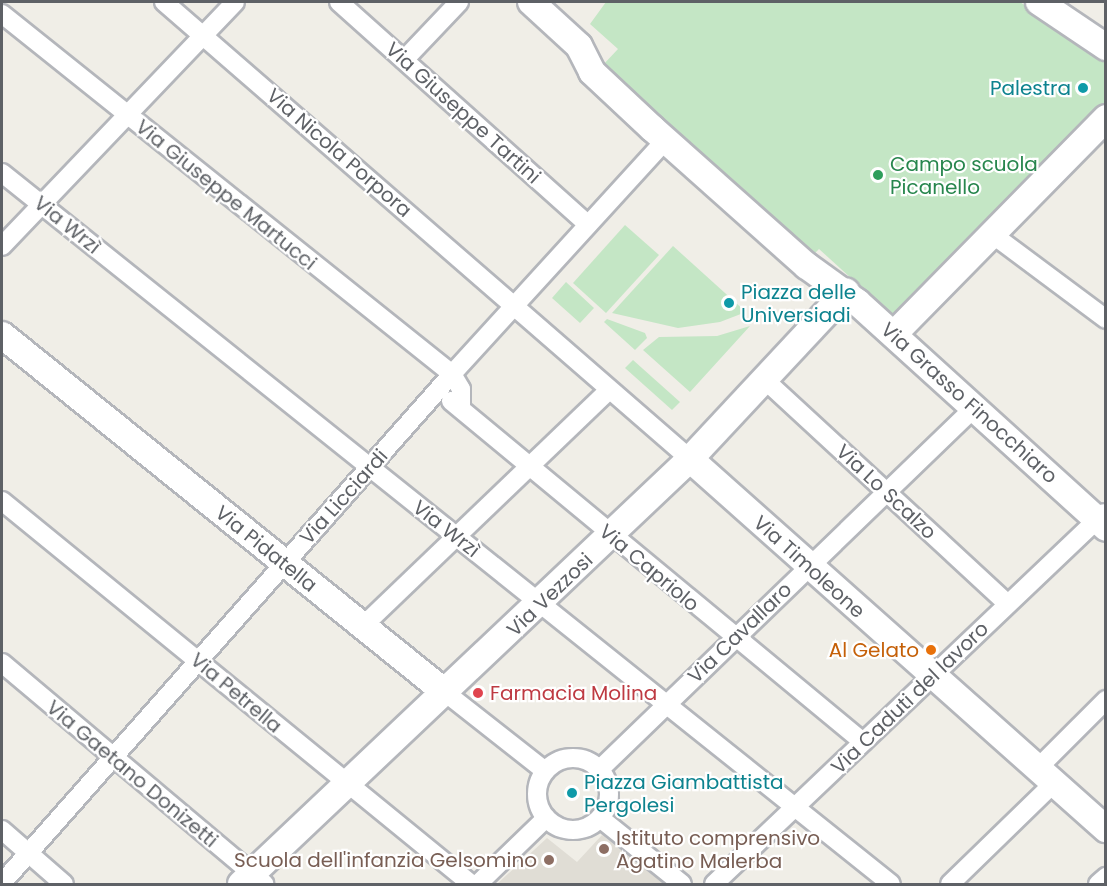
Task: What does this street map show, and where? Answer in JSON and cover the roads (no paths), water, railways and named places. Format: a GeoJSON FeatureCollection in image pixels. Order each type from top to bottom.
{"type":"FeatureCollection","features":[{"type":"Feature","properties":{"kind":"street","name":"Via Nicola Porpora"},"geometry":{"type":"LineString","coordinates":[[164,2],[514,305]]}},
{"type":"Feature","properties":{"kind":"street"},"geometry":{"type":"LineString","coordinates":[[2,246],[235,2]]}},
{"type":"Feature","properties":{"kind":"street","name":"Via Giuseppe Tartini"},"geometry":{"type":"LineString","coordinates":[[339,2],[588,225]]}},
{"type":"Feature","properties":{"kind":"street"},"geometry":{"type":"LineString","coordinates":[[404,60],[459,2]]}},
{"type":"Feature","properties":{"kind":"street","name":"Via Grasso Finocchiaro"},"geometry":{"type":"LineString","coordinates":[[531,2],[579,46],[592,72],[665,141],[807,266],[846,292],[1102,520]]}},
{"type":"Feature","properties":{"kind":"street"},"geometry":{"type":"LineString","coordinates":[[1050,4],[1106,46]]}},
{"type":"Feature","properties":{"kind":"street","name":"Via Giuseppe Martucci"},"geometry":{"type":"LineString","coordinates":[[2,14],[452,374]]}},
{"type":"Feature","properties":{"kind":"street"},"geometry":{"type":"LineString","coordinates":[[894,334],[1106,118]]}},
{"type":"Feature","properties":{"kind":"street","name":"Via Licciardi"},"geometry":{"type":"LineString","coordinates":[[2,883],[452,374],[665,141]]}},
{"type":"Feature","properties":{"kind":"street","name":"Via Wrzì"},"geometry":{"type":"LineString","coordinates":[[2,173],[891,885]]}},
{"type":"Feature","properties":{"kind":"street"},"geometry":{"type":"LineString","coordinates":[[992,234],[1106,320]]}},
{"type":"Feature","properties":{"kind":"street","name":"Via Vezzosi"},"geometry":{"type":"LineString","coordinates":[[252,881],[348,786],[690,459],[846,292]]}},
{"type":"Feature","properties":{"kind":"street","name":"Via Timoleone"},"geometry":{"type":"LineString","coordinates":[[514,305],[1106,829]]}},
{"type":"Feature","properties":{"kind":"street","name":"Via Pidatella"},"geometry":{"type":"LineString","coordinates":[[2,335],[284,564],[539,766]]}},
{"type":"Feature","properties":{"kind":"street"},"geometry":{"type":"LineString","coordinates":[[452,374],[461,389],[461,408]]}},
{"type":"Feature","properties":{"kind":"street","name":"Via Lo Scalzo"},"geometry":{"type":"LineString","coordinates":[[765,380],[886,494],[1008,604]]}},
{"type":"Feature","properties":{"kind":"street","name":"Via Capriolo"},"geometry":{"type":"LineString","coordinates":[[438,390],[528,468],[863,742]]}},
{"type":"Feature","properties":{"kind":"street"},"geometry":{"type":"LineString","coordinates":[[363,626],[609,390]]}},
{"type":"Feature","properties":{"kind":"street","name":"Via Cavallaro"},"geometry":{"type":"LineString","coordinates":[[604,765],[976,406]]}},
{"type":"Feature","properties":{"kind":"street","name":"Via Petrella"},"geometry":{"type":"LineString","coordinates":[[2,501],[471,885]]}},
{"type":"Feature","properties":{"kind":"street","name":"Via Caduti del lavoro"},"geometry":{"type":"LineString","coordinates":[[714,885],[1008,604],[1102,520]]}},
{"type":"Feature","properties":{"kind":"street","name":"Via Gaetano Donizetti"},"geometry":{"type":"LineString","coordinates":[[2,663],[252,881]]}},
{"type":"Feature","properties":{"kind":"street"},"geometry":{"type":"LineString","coordinates":[[950,885],[1045,777],[1106,700]]}},
{"type":"Feature","properties":{"kind":"street"},"geometry":{"type":"LineString","coordinates":[[541,824],[537,790],[539,766],[567,759],[604,765],[608,789],[605,822]]}},
{"type":"Feature","properties":{"kind":"street"},"geometry":{"type":"LineString","coordinates":[[541,824],[569,830],[605,822]]}},
{"type":"Feature","properties":{"kind":"street"},"geometry":{"type":"LineString","coordinates":[[605,822],[682,885]]}},
{"type":"Feature","properties":{"kind":"street"},"geometry":{"type":"LineString","coordinates":[[478,885],[541,824]]}},
{"type":"Feature","properties":{"kind":"street"},"geometry":{"type":"LineString","coordinates":[[2,830],[64,885]]}},
{"type":"Feature","properties":{"kind":"street"},"geometry":{"type":"LineString","coordinates":[[1098,885],[1106,877]]}},
{"type":"Feature","properties":{"kind":"place","name":"Palestra"},"geometry":{"type":"Point","coordinates":[1083,88]}},
{"type":"Feature","properties":{"kind":"place","name":"Campo scuola Picanello"},"geometry":{"type":"Point","coordinates":[878,175]}},
{"type":"Feature","properties":{"kind":"place","name":"Piazza delle Universiadi"},"geometry":{"type":"Point","coordinates":[729,303]}},
{"type":"Feature","properties":{"kind":"place","name":"Al Gelato"},"geometry":{"type":"Point","coordinates":[931,650]}},
{"type":"Feature","properties":{"kind":"place","name":"Farmacia Molina"},"geometry":{"type":"Point","coordinates":[478,693]}},
{"type":"Feature","properties":{"kind":"place","name":"Piazza Giambattista Pergolesi"},"geometry":{"type":"Point","coordinates":[572,793]}},
{"type":"Feature","properties":{"kind":"place","name":"Istituto comprensivo Agatino Malerba"},"geometry":{"type":"Point","coordinates":[604,849]}},
{"type":"Feature","properties":{"kind":"place","name":"Scuola dell'infanzia Gelsomino"},"geometry":{"type":"Point","coordinates":[549,860]}}]}
